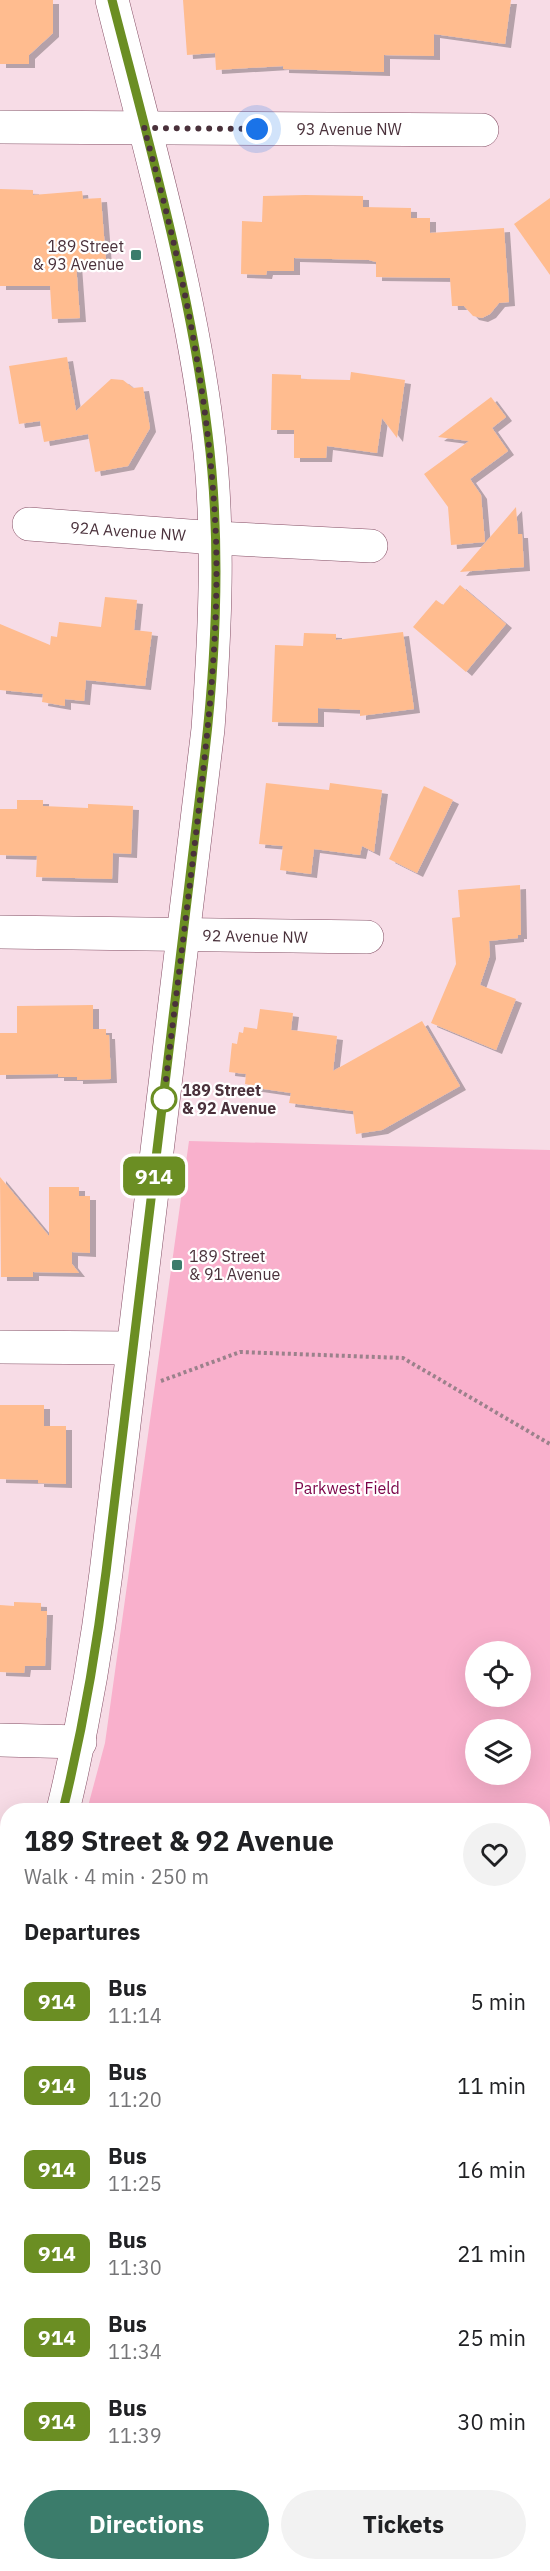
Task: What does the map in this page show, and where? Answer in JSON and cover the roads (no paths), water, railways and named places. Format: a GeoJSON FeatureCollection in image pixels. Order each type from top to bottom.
{"type":"FeatureCollection","features":[{"type":"Feature","properties":{"kind":"street"},"geometry":{"type":"LineString","coordinates":[[65,1803],[80,1742],[95,1660],[184,934],[209,718],[215,633],[216,538],[208,435],[185,293],[112,0]]}},
{"type":"Feature","properties":{"kind":"street","name":"93 Avenue NW"},"geometry":{"type":"LineString","coordinates":[[0,127],[482,130]]}},
{"type":"Feature","properties":{"kind":"street","name":"92A Avenue NW"},"geometry":{"type":"LineString","coordinates":[[29,524],[216,538],[371,546]]}},
{"type":"Feature","properties":{"kind":"street","name":"92 Avenue NW"},"geometry":{"type":"LineString","coordinates":[[0,932],[367,938]]}},
{"type":"Feature","properties":{"kind":"street"},"geometry":{"type":"LineString","coordinates":[[0,1347],[133,1348]]}},
{"type":"Feature","properties":{"kind":"street"},"geometry":{"type":"LineString","coordinates":[[0,1740],[80,1742]]}},
{"type":"Feature","properties":{"kind":"place","name":"189 Street & 93 Avenue"},"geometry":{"type":"Point","coordinates":[136,255]}},
{"type":"Feature","properties":{"kind":"place","name":"189 Street & 92 Avenue"},"geometry":{"type":"Point","coordinates":[164,1099]}},
{"type":"Feature","properties":{"kind":"place","name":"189 Street & 91 Avenue"},"geometry":{"type":"Point","coordinates":[177,1265]}},
{"type":"Feature","properties":{"kind":"park label","name":"Parkwest Field"},"geometry":{"type":"Point","coordinates":[347,1488]}}]}
